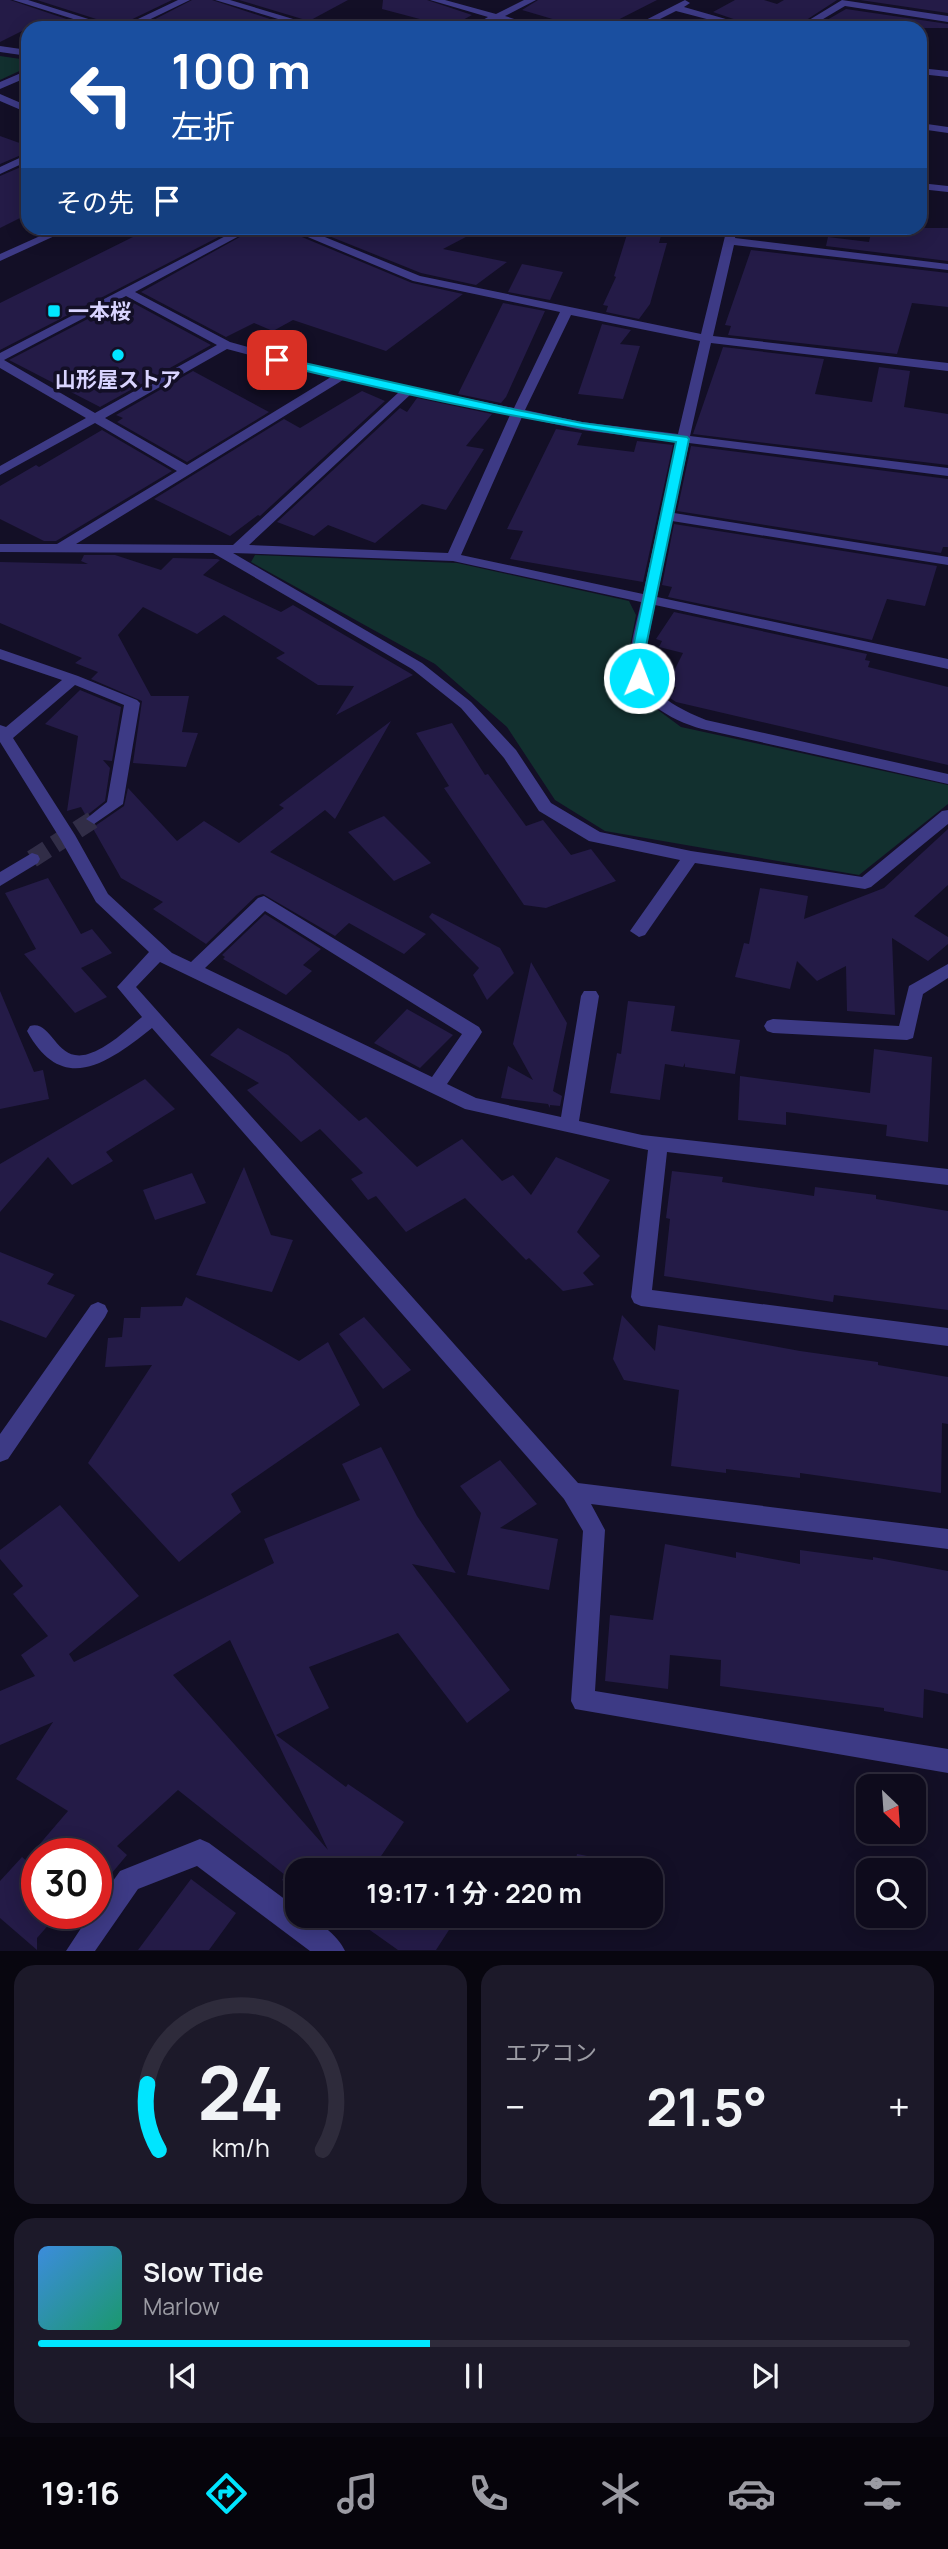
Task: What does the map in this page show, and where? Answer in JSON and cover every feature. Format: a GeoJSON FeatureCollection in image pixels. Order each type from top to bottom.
{"type":"FeatureCollection","features":[{"type":"Feature","properties":{"kind":"street"},"geometry":{"type":"LineString","coordinates":[[18,0],[88,21]]}},
{"type":"Feature","properties":{"kind":"street"},"geometry":{"type":"LineString","coordinates":[[139,21],[185,0]]}},
{"type":"Feature","properties":{"kind":"street"},"geometry":{"type":"LineString","coordinates":[[220,0],[294,21]]}},
{"type":"Feature","properties":{"kind":"street"},"geometry":{"type":"LineString","coordinates":[[435,0],[513,21]]}},
{"type":"Feature","properties":{"kind":"street"},"geometry":{"type":"LineString","coordinates":[[487,21],[531,0]]}},
{"type":"Feature","properties":{"kind":"street"},"geometry":{"type":"LineString","coordinates":[[649,21],[691,0]]}},
{"type":"Feature","properties":{"kind":"street"},"geometry":{"type":"LineString","coordinates":[[813,21],[846,1],[948,19]]}},
{"type":"Feature","properties":{"kind":"street"},"geometry":{"type":"LineString","coordinates":[[676,8],[725,21]]}},
{"type":"Feature","properties":{"kind":"street"},"geometry":{"type":"LineString","coordinates":[[0,50],[21,52]]}},
{"type":"Feature","properties":{"kind":"street"},"geometry":{"type":"LineString","coordinates":[[927,72],[948,74]]}},
{"type":"Feature","properties":{"kind":"street"},"geometry":{"type":"LineString","coordinates":[[0,86],[21,76]]}},
{"type":"Feature","properties":{"kind":"street"},"geometry":{"type":"LineString","coordinates":[[0,97],[21,107]]}},
{"type":"Feature","properties":{"kind":"street"},"geometry":{"type":"LineString","coordinates":[[927,127],[948,130]]}},
{"type":"Feature","properties":{"kind":"street"},"geometry":{"type":"LineString","coordinates":[[0,170],[21,160]]}},
{"type":"Feature","properties":{"kind":"street"},"geometry":{"type":"LineString","coordinates":[[927,187],[948,190]]}},
{"type":"Feature","properties":{"kind":"street"},"geometry":{"type":"LineString","coordinates":[[1,257],[50,235]]}},
{"type":"Feature","properties":{"kind":"street"},"geometry":{"type":"LineString","coordinates":[[0,358],[235,235]]}},
{"type":"Feature","properties":{"kind":"street"},"geometry":{"type":"LineString","coordinates":[[312,235],[417,279],[706,340],[948,367]]}},
{"type":"Feature","properties":{"kind":"street"},"geometry":{"type":"LineString","coordinates":[[731,235],[683,439],[636,662],[639,678],[654,698],[670,710],[720,730],[948,779]]}},
{"type":"Feature","properties":{"kind":"street"},"geometry":{"type":"LineString","coordinates":[[738,235],[948,267]]}},
{"type":"Feature","properties":{"kind":"street"},"geometry":{"type":"LineString","coordinates":[[127,292],[226,345],[407,391],[582,426],[948,472]]}},
{"type":"Feature","properties":{"kind":"street"},"geometry":{"type":"LineString","coordinates":[[453,557],[567,310]]}},
{"type":"Feature","properties":{"kind":"street"},"geometry":{"type":"LineString","coordinates":[[0,471],[226,345]]}},
{"type":"Feature","properties":{"kind":"street"},"geometry":{"type":"LineString","coordinates":[[0,363],[186,470]]}},
{"type":"Feature","properties":{"kind":"street"},"geometry":{"type":"LineString","coordinates":[[60,548],[341,376]]}},
{"type":"Feature","properties":{"kind":"street"},"geometry":{"type":"LineString","coordinates":[[237,549],[407,391]]}},
{"type":"Feature","properties":{"kind":"street"},"geometry":{"type":"LineString","coordinates":[[668,516],[948,561]]}},
{"type":"Feature","properties":{"kind":"street"},"geometry":{"type":"LineString","coordinates":[[0,538],[16,548]]}},
{"type":"Feature","properties":{"kind":"street"},"geometry":{"type":"LineString","coordinates":[[0,548],[237,549],[453,557],[948,664]]}},
{"type":"Feature","properties":{"kind":"street"},"geometry":{"type":"LineString","coordinates":[[216,549],[417,666],[466,705],[510,754],[545,807],[595,837],[691,858],[866,883],[948,815]]}},
{"type":"Feature","properties":{"kind":"street"},"geometry":{"type":"LineString","coordinates":[[0,654],[74,679],[132,703],[115,804],[94,819]]}},
{"type":"Feature","properties":{"kind":"street"},"geometry":{"type":"LineString","coordinates":[[74,679],[2,733],[69,839],[102,898],[160,951],[193,970],[472,1104],[658,1144],[948,1177]]}},
{"type":"Feature","properties":{"kind":"street"},"geometry":{"type":"LineString","coordinates":[[639,931],[691,858]]}},
{"type":"Feature","properties":{"kind":"street"},"geometry":{"type":"LineString","coordinates":[[0,880],[32,859]]}},
{"type":"Feature","properties":{"kind":"street"},"geometry":{"type":"LineString","coordinates":[[193,970],[264,902],[472,1032],[436,1086]]}},
{"type":"Feature","properties":{"kind":"street"},"geometry":{"type":"LineString","coordinates":[[160,951],[126,987],[572,1492],[594,1530],[583,1700],[948,1761]]}},
{"type":"Feature","properties":{"kind":"street"},"geometry":{"type":"LineString","coordinates":[[773,1026],[907,1033],[915,991],[948,970]]}},
{"type":"Feature","properties":{"kind":"street"},"geometry":{"type":"LineString","coordinates":[[569,1126],[590,996]]}},
{"type":"Feature","properties":{"kind":"street"},"geometry":{"type":"LineString","coordinates":[[36,1031],[44,1044],[70,1064],[85,1064],[102,1056],[153,1018]]}},
{"type":"Feature","properties":{"kind":"street"},"geometry":{"type":"LineString","coordinates":[[658,1144],[641,1297],[948,1337]]}},
{"type":"Feature","properties":{"kind":"street"},"geometry":{"type":"LineString","coordinates":[[0,1452],[98,1311]]}},
{"type":"Feature","properties":{"kind":"street"},"geometry":{"type":"LineString","coordinates":[[572,1492],[948,1539]]}},
{"type":"Feature","properties":{"kind":"street"},"geometry":{"type":"LineString","coordinates":[[79,1951],[129,1880],[200,1852],[332,1951]]}},
{"type":"Feature","properties":{"kind":"green space"},"geometry":{"type":"Polygon","coordinates":[[[0,56],[21,59],[21,70],[0,80],[0,56]]]}},
{"type":"Feature","properties":{"kind":"green space"},"geometry":{"type":"Polygon","coordinates":[[[255,555],[457,563],[629,601],[636,615],[625,672],[643,699],[681,727],[948,785],[948,804],[859,875],[605,831],[555,800],[507,727],[435,664],[251,562],[255,555]]]}},
{"type":"Feature","properties":{"kind":"building"},"geometry":{"type":"Polygon","coordinates":[[[0,0],[10,0],[72,21],[21,21],[21,32],[0,42],[0,0]]]}},
{"type":"Feature","properties":{"kind":"building"},"geometry":{"type":"Polygon","coordinates":[[[37,0],[172,0],[128,21],[102,21],[37,0]]]}},
{"type":"Feature","properties":{"kind":"building"},"geometry":{"type":"Polygon","coordinates":[[[192,0],[212,0],[276,21],[152,21],[192,0]]]}},
{"type":"Feature","properties":{"kind":"building"},"geometry":{"type":"Polygon","coordinates":[[[239,0],[348,0],[309,21],[239,0]]]}},
{"type":"Feature","properties":{"kind":"building"},"geometry":{"type":"Polygon","coordinates":[[[383,0],[427,0],[472,15],[461,21],[427,21],[382,9],[383,0]]]}},
{"type":"Feature","properties":{"kind":"building"},"geometry":{"type":"Polygon","coordinates":[[[538,0],[657,0],[616,21],[559,21],[522,10],[538,0]]]}},
{"type":"Feature","properties":{"kind":"building"},"geometry":{"type":"Polygon","coordinates":[[[735,0],[764,0],[777,4],[784,0],[837,0],[805,21],[739,21],[713,12],[735,0]]]}},
{"type":"Feature","properties":{"kind":"building"},"geometry":{"type":"Polygon","coordinates":[[[860,0],[948,0],[948,13],[860,0]]]}},
{"type":"Feature","properties":{"kind":"building"},"geometry":{"type":"Polygon","coordinates":[[[846,9],[948,24],[948,28],[927,28],[927,21],[825,21],[846,9]]]}},
{"type":"Feature","properties":{"kind":"building"},"geometry":{"type":"Polygon","coordinates":[[[0,136],[21,144],[21,155],[0,164],[0,136]]]}},
{"type":"Feature","properties":{"kind":"building"},"geometry":{"type":"Polygon","coordinates":[[[21,167],[21,218],[0,228],[0,176],[21,167]]]}},
{"type":"Feature","properties":{"kind":"building"},"geometry":{"type":"Polygon","coordinates":[[[927,228],[948,228],[948,261],[826,246],[828,237],[869,242],[870,235],[927,235],[927,228]]]}},
{"type":"Feature","properties":{"kind":"building"},"geometry":{"type":"Polygon","coordinates":[[[137,235],[222,235],[0,350],[0,303],[137,235]]]}},
{"type":"Feature","properties":{"kind":"building"},"geometry":{"type":"Polygon","coordinates":[[[243,235],[297,235],[412,283],[463,294],[386,351],[293,320],[273,331],[254,323],[226,337],[141,292],[243,235]]]}},
{"type":"Feature","properties":{"kind":"building"},"geometry":{"type":"Polygon","coordinates":[[[326,235],[470,235],[443,249],[507,262],[476,285],[421,273],[326,235]]]}},
{"type":"Feature","properties":{"kind":"building"},"geometry":{"type":"Polygon","coordinates":[[[627,235],[661,235],[659,243],[667,243],[650,304],[639,319],[606,312],[608,306],[603,305],[616,277],[614,276],[627,235]]]}},
{"type":"Feature","properties":{"kind":"building"},"geometry":{"type":"Polygon","coordinates":[[[751,250],[948,273],[948,307],[912,303],[897,354],[728,335],[731,326],[725,325],[751,250]]]}},
{"type":"Feature","properties":{"kind":"building"},"geometry":{"type":"Polygon","coordinates":[[[522,264],[563,272],[550,300],[508,292],[522,264]]]}},
{"type":"Feature","properties":{"kind":"building","name":"山形屋ストア"},"geometry":{"type":"Polygon","coordinates":[[[126,299],[211,345],[100,407],[9,360],[126,299]]]}},
{"type":"Feature","properties":{"kind":"building"},"geometry":{"type":"Polygon","coordinates":[[[503,303],[545,311],[506,397],[501,403],[458,394],[503,303]]]}},
{"type":"Feature","properties":{"kind":"building"},"geometry":{"type":"Polygon","coordinates":[[[602,324],[631,330],[620,344],[640,346],[623,399],[578,394],[602,324]]]}},
{"type":"Feature","properties":{"kind":"building"},"geometry":{"type":"Polygon","coordinates":[[[723,347],[824,359],[815,394],[872,402],[879,367],[910,371],[904,407],[948,414],[948,465],[693,434],[723,347]]]}},
{"type":"Feature","properties":{"kind":"building"},"geometry":{"type":"Polygon","coordinates":[[[193,371],[269,412],[187,462],[117,422],[123,418],[116,415],[193,371]]]}},
{"type":"Feature","properties":{"kind":"building"},"geometry":{"type":"Polygon","coordinates":[[[362,391],[385,401],[260,516],[230,536],[154,499],[284,419],[300,428],[362,391]]]}},
{"type":"Feature","properties":{"kind":"building"},"geometry":{"type":"Polygon","coordinates":[[[417,398],[492,414],[466,446],[484,449],[446,510],[422,504],[375,543],[328,525],[314,536],[277,522],[400,408],[407,412],[417,398]]]}},
{"type":"Feature","properties":{"kind":"building"},"geometry":{"type":"Polygon","coordinates":[[[556,429],[582,433],[577,445],[634,452],[637,441],[673,445],[643,582],[510,559],[523,531],[507,529],[556,429]]]}},
{"type":"Feature","properties":{"kind":"building"},"geometry":{"type":"Polygon","coordinates":[[[102,430],[172,471],[56,541],[44,541],[0,519],[0,486],[36,465],[39,467],[102,430]]]}},
{"type":"Feature","properties":{"kind":"building"},"geometry":{"type":"Polygon","coordinates":[[[691,446],[948,479],[948,547],[943,547],[941,553],[677,511],[691,446]]]}},
{"type":"Feature","properties":{"kind":"building"},"geometry":{"type":"Polygon","coordinates":[[[674,524],[937,566],[925,606],[887,599],[872,640],[668,597],[672,587],[662,585],[674,524]]]}},
{"type":"Feature","properties":{"kind":"building"},"geometry":{"type":"Polygon","coordinates":[[[84,555],[115,555],[161,570],[173,558],[220,560],[203,575],[281,612],[293,605],[413,675],[336,715],[354,686],[318,685],[276,658],[285,653],[224,615],[197,634],[143,607],[118,635],[151,696],[189,696],[182,732],[198,733],[186,767],[133,763],[142,701],[91,679],[98,672],[75,663],[82,658],[0,623],[0,562],[88,564],[81,561],[84,555]]]}},
{"type":"Feature","properties":{"kind":"building"},"geometry":{"type":"Polygon","coordinates":[[[674,612],[867,654],[865,660],[870,661],[868,667],[948,687],[948,765],[676,702],[670,698],[676,687],[667,685],[683,653],[659,647],[662,641],[656,639],[674,612]]]}},
{"type":"Feature","properties":{"kind":"building"},"geometry":{"type":"Polygon","coordinates":[[[80,690],[121,707],[112,761],[103,760],[110,768],[105,801],[86,816],[81,807],[67,811],[78,736],[45,724],[80,690]]]}},
{"type":"Feature","properties":{"kind":"building"},"geometry":{"type":"Polygon","coordinates":[[[391,721],[335,819],[325,810],[270,852],[426,934],[404,954],[349,923],[335,936],[263,894],[256,896],[206,944],[153,909],[163,902],[121,878],[91,825],[95,826],[124,806],[128,788],[177,841],[204,821],[239,843],[284,808],[279,805],[391,721]]]}},
{"type":"Feature","properties":{"kind":"building"},"geometry":{"type":"Polygon","coordinates":[[[452,723],[485,775],[488,774],[526,826],[543,820],[571,855],[591,849],[616,881],[546,908],[524,905],[444,788],[449,786],[416,733],[452,723]]]}},
{"type":"Feature","properties":{"kind":"building"},"geometry":{"type":"Polygon","coordinates":[[[384,816],[431,863],[394,881],[348,832],[384,816]]]}},
{"type":"Feature","properties":{"kind":"building"},"geometry":{"type":"Polygon","coordinates":[[[948,829],[948,885],[914,916],[948,937],[948,944],[928,961],[892,938],[895,1015],[847,1011],[846,966],[817,981],[797,961],[790,989],[735,977],[744,943],[749,944],[760,888],[808,896],[804,919],[884,888],[948,829]]]}},
{"type":"Feature","properties":{"kind":"building"},"geometry":{"type":"Polygon","coordinates":[[[48,878],[81,934],[92,929],[112,953],[81,968],[107,997],[75,1013],[24,954],[36,949],[5,893],[48,878]]]}},
{"type":"Feature","properties":{"kind":"building"},"geometry":{"type":"Polygon","coordinates":[[[432,913],[500,948],[514,973],[487,1000],[473,975],[479,968],[429,917],[432,913]]]}},
{"type":"Feature","properties":{"kind":"building"},"geometry":{"type":"Polygon","coordinates":[[[265,914],[321,949],[303,965],[312,971],[286,995],[223,959],[225,957],[222,955],[265,914]]]}},
{"type":"Feature","properties":{"kind":"building"},"geometry":{"type":"Polygon","coordinates":[[[531,962],[567,1023],[553,1091],[562,1096],[560,1106],[550,1105],[550,1108],[548,1104],[501,1098],[508,1066],[533,1080],[513,1044],[531,962]]]}},
{"type":"Feature","properties":{"kind":"building"},"geometry":{"type":"Polygon","coordinates":[[[0,991],[34,1072],[43,1070],[49,1099],[0,1109],[0,991]]]}},
{"type":"Feature","properties":{"kind":"building"},"geometry":{"type":"Polygon","coordinates":[[[628,1001],[675,1006],[671,1031],[740,1040],[735,1074],[685,1067],[685,1063],[683,1067],[665,1064],[660,1100],[610,1093],[617,1053],[621,1054],[628,1001]]]}},
{"type":"Feature","properties":{"kind":"building"},"geometry":{"type":"Polygon","coordinates":[[[407,1009],[453,1035],[420,1068],[374,1043],[407,1009]]]}},
{"type":"Feature","properties":{"kind":"building"},"geometry":{"type":"Polygon","coordinates":[[[238,1028],[288,1055],[359,1121],[366,1117],[417,1167],[462,1139],[502,1181],[513,1175],[531,1195],[556,1157],[610,1180],[577,1232],[600,1256],[583,1273],[594,1285],[563,1291],[529,1258],[526,1260],[465,1198],[406,1232],[376,1196],[368,1200],[351,1179],[363,1173],[320,1129],[301,1142],[247,1090],[259,1083],[210,1055],[238,1028]]]}},
{"type":"Feature","properties":{"kind":"building"},"geometry":{"type":"Polygon","coordinates":[[[874,1049],[932,1057],[928,1142],[886,1136],[887,1125],[786,1112],[786,1125],[738,1120],[740,1076],[870,1093],[874,1049]]]}},
{"type":"Feature","properties":{"kind":"building"},"geometry":{"type":"Polygon","coordinates":[[[145,1079],[175,1109],[106,1152],[113,1161],[72,1185],[48,1157],[0,1212],[0,1164],[145,1079]]]}},
{"type":"Feature","properties":{"kind":"building"},"geometry":{"type":"Polygon","coordinates":[[[244,1167],[271,1235],[293,1240],[272,1292],[196,1275],[244,1167]]]}},
{"type":"Feature","properties":{"kind":"building"},"geometry":{"type":"Polygon","coordinates":[[[672,1171],[723,1177],[722,1182],[814,1196],[815,1187],[876,1195],[876,1199],[948,1211],[948,1310],[834,1295],[833,1302],[664,1276],[670,1219],[666,1218],[672,1171]]]}},
{"type":"Feature","properties":{"kind":"building"},"geometry":{"type":"Polygon","coordinates":[[[192,1173],[206,1203],[155,1220],[143,1190],[192,1173]]]}},
{"type":"Feature","properties":{"kind":"building"},"geometry":{"type":"Polygon","coordinates":[[[0,1252],[54,1274],[47,1284],[75,1295],[46,1338],[0,1320],[0,1252]]]}},
{"type":"Feature","properties":{"kind":"building"},"geometry":{"type":"Polygon","coordinates":[[[186,1297],[299,1361],[328,1342],[360,1405],[231,1494],[241,1512],[179,1562],[88,1463],[152,1365],[105,1367],[108,1338],[122,1337],[124,1318],[140,1318],[141,1307],[182,1306],[186,1297]]]}},
{"type":"Feature","properties":{"kind":"building"},"geometry":{"type":"Polygon","coordinates":[[[622,1315],[655,1351],[658,1325],[878,1362],[878,1365],[948,1377],[948,1424],[942,1423],[941,1493],[800,1473],[800,1478],[726,1469],[726,1473],[671,1466],[679,1390],[624,1380],[613,1359],[622,1315]]]}},
{"type":"Feature","properties":{"kind":"building"},"geometry":{"type":"Polygon","coordinates":[[[364,1317],[411,1370],[383,1389],[339,1334],[364,1317]]]}},
{"type":"Feature","properties":{"kind":"building"},"geometry":{"type":"Polygon","coordinates":[[[381,1447],[417,1516],[456,1573],[412,1564],[510,1690],[467,1723],[398,1633],[309,1667],[329,1708],[276,1735],[346,1787],[348,1784],[404,1822],[380,1858],[285,1858],[285,1875],[178,1790],[117,1846],[127,1855],[112,1873],[112,1838],[45,1838],[68,1811],[16,1779],[53,1722],[0,1745],[0,1691],[35,1676],[21,1655],[48,1636],[13,1594],[23,1586],[0,1559],[0,1550],[60,1505],[139,1596],[69,1654],[74,1662],[274,1563],[264,1539],[360,1500],[342,1464],[381,1447]],[[230,1640],[173,1675],[328,1850],[230,1640]]]}},
{"type":"Feature","properties":{"kind":"building"},"geometry":{"type":"Polygon","coordinates":[[[500,1460],[537,1504],[500,1528],[558,1539],[549,1590],[467,1575],[481,1513],[460,1486],[500,1460]]]}},
{"type":"Feature","properties":{"kind":"building"},"geometry":{"type":"Polygon","coordinates":[[[665,1544],[736,1558],[736,1552],[800,1564],[800,1550],[873,1560],[873,1557],[948,1571],[948,1694],[924,1689],[923,1718],[884,1711],[884,1708],[720,1686],[721,1660],[670,1655],[668,1689],[605,1681],[610,1615],[653,1620],[665,1544]]]}},
{"type":"Feature","properties":{"kind":"building"},"geometry":{"type":"Polygon","coordinates":[[[577,1854],[597,1858],[576,1858],[577,1854]]]}},
{"type":"Feature","properties":{"kind":"building"},"geometry":{"type":"Polygon","coordinates":[[[21,1858],[21,1929],[45,1929],[37,1938],[37,1950],[0,1918],[0,1881],[21,1858]]]}},
{"type":"Feature","properties":{"kind":"building"},"geometry":{"type":"Polygon","coordinates":[[[191,1879],[236,1913],[209,1950],[138,1950],[191,1879]]]}},
{"type":"Feature","properties":{"kind":"building"},"geometry":{"type":"Polygon","coordinates":[[[367,1928],[450,1928],[436,1950],[398,1950],[367,1928]]]}},
{"type":"Feature","properties":{"kind":"tunnel"},"geometry":{"type":"LineString","coordinates":[[32,859],[94,819]]}},
{"type":"Feature","properties":{"kind":"place","name":"一本桜"},"geometry":{"type":"Point","coordinates":[54,311]}},
{"type":"Feature","properties":{"kind":"place","name":"山形屋ストア"},"geometry":{"type":"Point","coordinates":[118,355]}},
{"type":"Feature","properties":{"kind":"route"},"geometry":{"type":"LineString","coordinates":[[277,360],[517,414],[582,426],[683,439],[636,662],[639,678]]}}]}
